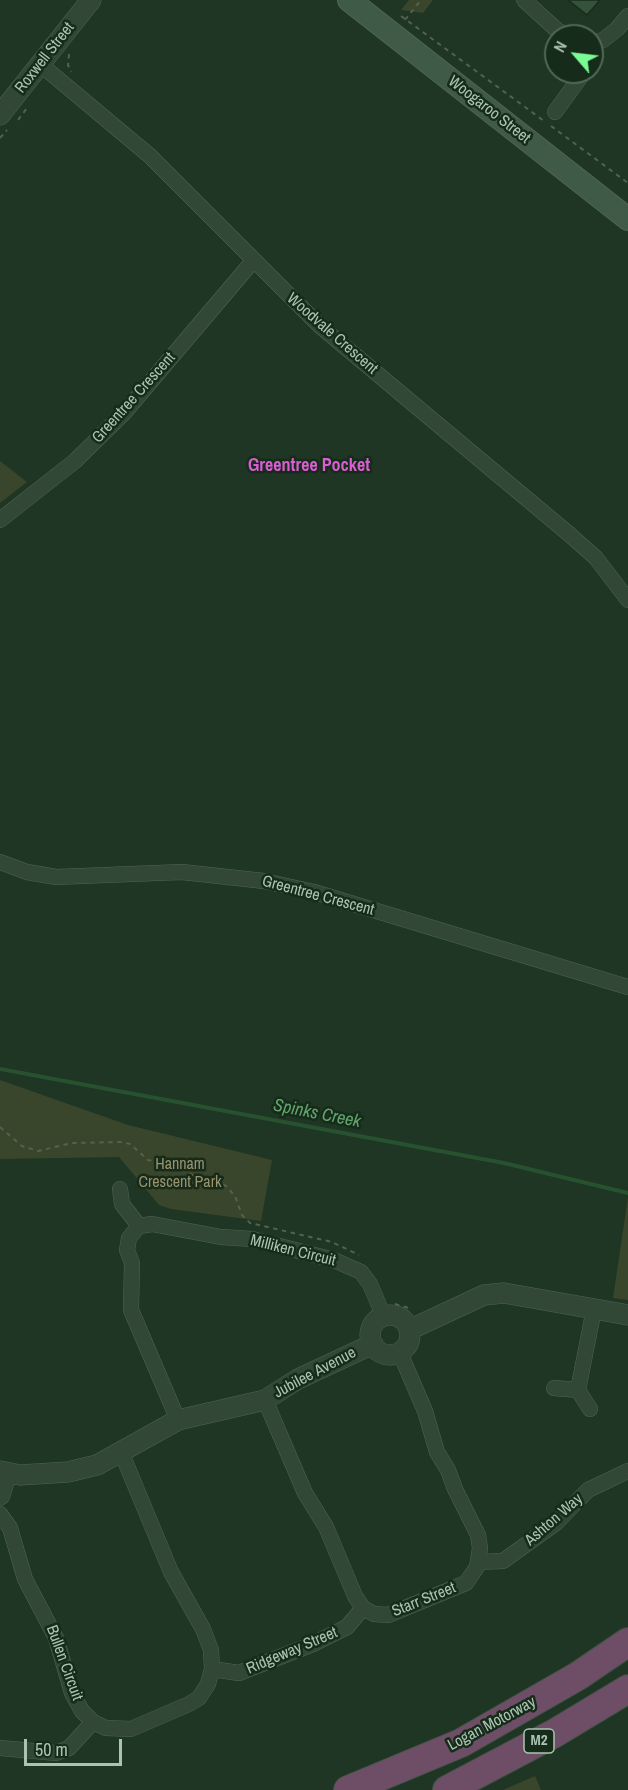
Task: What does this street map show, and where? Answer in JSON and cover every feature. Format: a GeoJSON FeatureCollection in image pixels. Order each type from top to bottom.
{"type":"FeatureCollection","features":[{"type":"Feature","properties":{"kind":"highway","name":"Logan Motorway"},"geometry":{"type":"LineString","coordinates":[[348,1790],[461,1743],[578,1676],[628,1642]]}},
{"type":"Feature","properties":{"kind":"highway","name":"M2"},"geometry":{"type":"LineString","coordinates":[[447,1790],[555,1733],[628,1689]]}},
{"type":"Feature","properties":{"kind":"main road","name":"Woogaroo Street"},"geometry":{"type":"LineString","coordinates":[[349,0],[628,219]]}},
{"type":"Feature","properties":{"kind":"street","name":"Roxwell Street"},"geometry":{"type":"LineString","coordinates":[[0,115],[91,0]]}},
{"type":"Feature","properties":{"kind":"street"},"geometry":{"type":"LineString","coordinates":[[524,0],[550,24]]}},
{"type":"Feature","properties":{"kind":"street"},"geometry":{"type":"LineString","coordinates":[[604,39],[618,29],[628,16]]}},
{"type":"Feature","properties":{"kind":"street","name":"Woodvale Crescent"},"geometry":{"type":"LineString","coordinates":[[40,64],[150,156],[320,326],[596,558],[628,600]]}},
{"type":"Feature","properties":{"kind":"street"},"geometry":{"type":"LineString","coordinates":[[555,112],[575,84]]}},
{"type":"Feature","properties":{"kind":"street","name":"Greentree Crescent"},"geometry":{"type":"LineString","coordinates":[[0,520],[75,461],[124,413],[253,261]]}},
{"type":"Feature","properties":{"kind":"street","name":"Greentree Crescent"},"geometry":{"type":"LineString","coordinates":[[0,862],[27,872],[56,877],[182,872],[264,881],[314,892],[628,987]]}},
{"type":"Feature","properties":{"kind":"street"},"geometry":{"type":"LineString","coordinates":[[120,1188],[122,1204],[139,1226],[129,1238],[127,1250],[132,1263],[131,1310],[178,1420]]}},
{"type":"Feature","properties":{"kind":"street","name":"Milliken Circuit"},"geometry":{"type":"LineString","coordinates":[[139,1226],[152,1224],[221,1237],[252,1239],[334,1260],[361,1272],[388,1310]]}},
{"type":"Feature","properties":{"kind":"street"},"geometry":{"type":"LineString","coordinates":[[410,1330],[484,1295],[504,1293],[628,1315]]}},
{"type":"Feature","properties":{"kind":"street"},"geometry":{"type":"LineString","coordinates":[[590,1409],[578,1390],[594,1309]]}},
{"type":"Feature","properties":{"kind":"street"},"geometry":{"type":"LineString","coordinates":[[388,1310],[407,1324],[410,1330],[408,1343],[400,1353],[425,1412],[437,1452],[478,1534],[479,1562]]}},
{"type":"Feature","properties":{"kind":"street","name":"Jubilee Avenue"},"geometry":{"type":"LineString","coordinates":[[388,1310],[374,1324],[371,1338],[373,1344],[387,1355],[400,1353]]}},
{"type":"Feature","properties":{"kind":"street","name":"Jubilee Avenue"},"geometry":{"type":"LineString","coordinates":[[1,1484],[21,1475],[68,1472],[97,1465],[122,1454],[178,1420],[265,1400],[298,1379],[373,1344]]}},
{"type":"Feature","properties":{"kind":"street"},"geometry":{"type":"LineString","coordinates":[[554,1388],[578,1390]]}},
{"type":"Feature","properties":{"kind":"street"},"geometry":{"type":"LineString","coordinates":[[265,1400],[305,1493],[326,1527],[355,1596],[363,1608]]}},
{"type":"Feature","properties":{"kind":"street"},"geometry":{"type":"LineString","coordinates":[[0,1748],[56,1753],[69,1748],[93,1722],[106,1728],[131,1729],[189,1704],[199,1698],[208,1684],[212,1669],[211,1650],[203,1629],[171,1572],[122,1454]]}},
{"type":"Feature","properties":{"kind":"street","name":"Ashton Way"},"geometry":{"type":"LineString","coordinates":[[479,1562],[503,1561],[556,1523],[588,1490],[628,1471]]}},
{"type":"Feature","properties":{"kind":"street","name":"Bullen Circuit"},"geometry":{"type":"LineString","coordinates":[[1,1484],[1,1515],[10,1528],[26,1579],[56,1638],[72,1693],[82,1712],[93,1722]]}},
{"type":"Feature","properties":{"kind":"street","name":"Starr Street"},"geometry":{"type":"LineString","coordinates":[[363,1608],[374,1614],[388,1615],[466,1582],[479,1562]]}},
{"type":"Feature","properties":{"kind":"street","name":"Ridgeway Street"},"geometry":{"type":"LineString","coordinates":[[212,1669],[239,1673],[313,1644],[347,1626],[363,1608]]}},
{"type":"Feature","properties":{"kind":"path"},"geometry":{"type":"LineString","coordinates":[[405,20],[421,0]]}},
{"type":"Feature","properties":{"kind":"path"},"geometry":{"type":"LineString","coordinates":[[396,13],[628,183]]}},
{"type":"Feature","properties":{"kind":"path"},"geometry":{"type":"LineString","coordinates":[[0,1127],[22,1146],[38,1150],[72,1143],[130,1144],[147,1160],[170,1164],[226,1186],[235,1196],[242,1215],[250,1223],[332,1242],[363,1257]]}},
{"type":"Feature","properties":{"kind":"path"},"geometry":{"type":"LineString","coordinates":[[388,1310],[421,1309]]}},
{"type":"Feature","properties":{"kind":"green space"},"geometry":{"type":"Polygon","coordinates":[[[409,0],[433,0],[423,13],[401,10],[409,0]]]}},
{"type":"Feature","properties":{"kind":"green space"},"geometry":{"type":"Polygon","coordinates":[[[0,461],[27,482],[0,503],[0,461]]]}},
{"type":"Feature","properties":{"kind":"green space","name":"Hannam Crescent Park"},"geometry":{"type":"Polygon","coordinates":[[[0,1080],[128,1125],[272,1160],[261,1221],[171,1209],[159,1205],[119,1157],[0,1159],[0,1080]]]}},
{"type":"Feature","properties":{"kind":"green space"},"geometry":{"type":"Polygon","coordinates":[[[628,1197],[628,1300],[613,1298],[628,1197]]]}},
{"type":"Feature","properties":{"kind":"green space"},"geometry":{"type":"Polygon","coordinates":[[[535,1776],[541,1790],[503,1790],[535,1776]]]}},
{"type":"Feature","properties":{"kind":"building"},"geometry":{"type":"Polygon","coordinates":[[[568,0],[600,0],[587,15],[568,0]]]}},
{"type":"Feature","properties":{"kind":"waterway","name":"Spinks Creek"},"geometry":{"type":"LineString","coordinates":[[0,1069],[504,1163],[628,1193]]}},
{"type":"Feature","properties":{"kind":"district","name":"Greentree Pocket"},"geometry":{"type":"Point","coordinates":[309,466]}}]}
